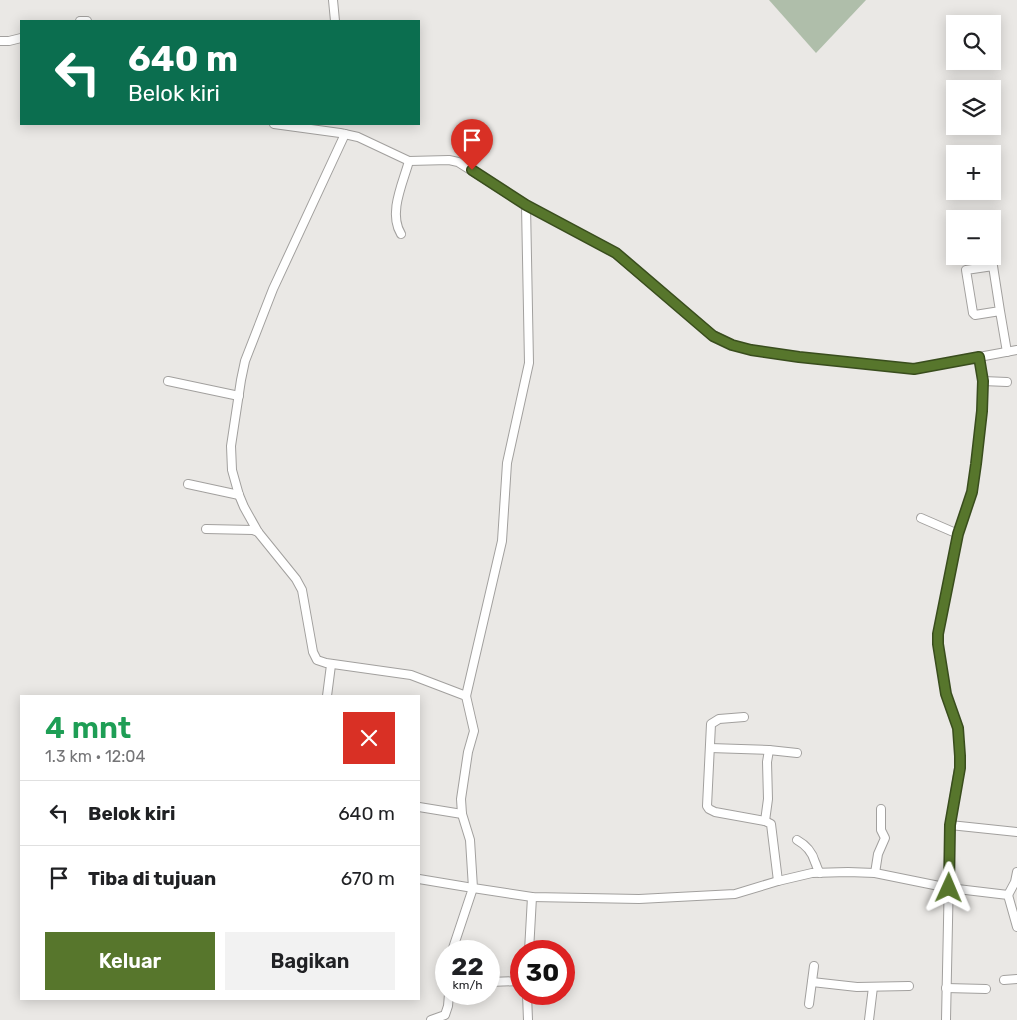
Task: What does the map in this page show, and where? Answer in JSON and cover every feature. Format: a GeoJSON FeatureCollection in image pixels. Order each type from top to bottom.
{"type":"FeatureCollection","features":[{"type":"Feature","properties":{"kind":"street"},"geometry":{"type":"LineString","coordinates":[[333,0],[335,20]]}},
{"type":"Feature","properties":{"kind":"street"},"geometry":{"type":"LineString","coordinates":[[0,41],[20,38]]}},
{"type":"Feature","properties":{"kind":"street"},"geometry":{"type":"LineString","coordinates":[[286,125],[342,134],[369,142],[409,161],[454,160],[526,205],[616,253],[713,336],[732,345],[751,350],[799,357],[914,369],[1017,350]]}},
{"type":"Feature","properties":{"kind":"street"},"geometry":{"type":"LineString","coordinates":[[340,125],[342,134],[265,307],[246,361],[239,396],[231,458],[239,495],[258,532],[299,583],[302,590],[313,652],[318,660],[331,665],[406,674],[466,696]]}},
{"type":"Feature","properties":{"kind":"street"},"geometry":{"type":"LineString","coordinates":[[400,234],[396,224],[396,212],[409,161]]}},
{"type":"Feature","properties":{"kind":"street"},"geometry":{"type":"LineString","coordinates":[[456,940],[473,888],[470,840],[462,814],[462,790],[474,727],[466,696],[502,542],[507,463],[529,363],[526,205]]}},
{"type":"Feature","properties":{"kind":"street"},"geometry":{"type":"LineString","coordinates":[[1000,310],[973,314],[966,270],[994,266],[1007,352]]}},
{"type":"Feature","properties":{"kind":"street"},"geometry":{"type":"LineString","coordinates":[[946,1020],[950,825],[960,768],[960,756],[958,728],[946,694],[938,634],[958,534],[972,492],[982,424],[983,381],[979,357]]}},
{"type":"Feature","properties":{"kind":"street"},"geometry":{"type":"LineString","coordinates":[[168,381],[239,396]]}},
{"type":"Feature","properties":{"kind":"street"},"geometry":{"type":"LineString","coordinates":[[983,381],[1008,382]]}},
{"type":"Feature","properties":{"kind":"street"},"geometry":{"type":"LineString","coordinates":[[188,484],[239,495]]}},
{"type":"Feature","properties":{"kind":"street"},"geometry":{"type":"LineString","coordinates":[[921,518],[958,534]]}},
{"type":"Feature","properties":{"kind":"street"},"geometry":{"type":"LineString","coordinates":[[206,529],[253,530],[258,532]]}},
{"type":"Feature","properties":{"kind":"street"},"geometry":{"type":"LineString","coordinates":[[327,695],[331,665]]}},
{"type":"Feature","properties":{"kind":"street"},"geometry":{"type":"LineString","coordinates":[[744,716],[714,721],[711,724],[707,806],[709,810],[771,824],[778,881]]}},
{"type":"Feature","properties":{"kind":"street"},"geometry":{"type":"LineString","coordinates":[[710,748],[769,750],[797,754]]}},
{"type":"Feature","properties":{"kind":"street"},"geometry":{"type":"LineString","coordinates":[[764,821],[768,799],[767,762],[769,750]]}},
{"type":"Feature","properties":{"kind":"street"},"geometry":{"type":"LineString","coordinates":[[420,807],[462,814]]}},
{"type":"Feature","properties":{"kind":"street"},"geometry":{"type":"LineString","coordinates":[[875,873],[878,854],[885,838],[881,830],[881,809]]}},
{"type":"Feature","properties":{"kind":"street"},"geometry":{"type":"LineString","coordinates":[[950,825],[1017,832]]}},
{"type":"Feature","properties":{"kind":"street"},"geometry":{"type":"LineString","coordinates":[[796,840],[808,848],[820,873]]}},
{"type":"Feature","properties":{"kind":"street"},"geometry":{"type":"LineString","coordinates":[[1017,872],[1015,882],[1008,895],[1017,927]]}},
{"type":"Feature","properties":{"kind":"street"},"geometry":{"type":"LineString","coordinates":[[420,880],[532,897],[639,900],[735,894],[778,881],[820,873],[875,873],[949,888],[1008,895]]}},
{"type":"Feature","properties":{"kind":"street"},"geometry":{"type":"LineString","coordinates":[[530,940],[532,897]]}},
{"type":"Feature","properties":{"kind":"street"},"geometry":{"type":"LineString","coordinates":[[809,1004],[814,966]]}},
{"type":"Feature","properties":{"kind":"street"},"geometry":{"type":"LineString","coordinates":[[1004,980],[1017,979]]}},
{"type":"Feature","properties":{"kind":"street"},"geometry":{"type":"LineString","coordinates":[[812,982],[857,988],[908,986]]}},
{"type":"Feature","properties":{"kind":"street"},"geometry":{"type":"LineString","coordinates":[[869,1020],[873,987]]}},
{"type":"Feature","properties":{"kind":"street"},"geometry":{"type":"LineString","coordinates":[[946,988],[986,989]]}},
{"type":"Feature","properties":{"kind":"street"},"geometry":{"type":"LineString","coordinates":[[431,1020],[445,1015],[448,1005]]}},
{"type":"Feature","properties":{"kind":"street"},"geometry":{"type":"LineString","coordinates":[[527,1005],[528,1020]]}},
{"type":"Feature","properties":{"kind":"green space"},"geometry":{"type":"Polygon","coordinates":[[[769,0],[866,0],[816,53],[769,0]]]}},
{"type":"Feature","properties":{"kind":"route"},"geometry":{"type":"LineString","coordinates":[[472,170],[526,205],[616,253],[713,336],[732,345],[751,350],[799,357],[914,369],[979,357],[983,381],[982,424],[972,492],[958,534],[938,634],[946,694],[958,728],[960,756],[960,768],[950,825],[949,888]]}}]}
